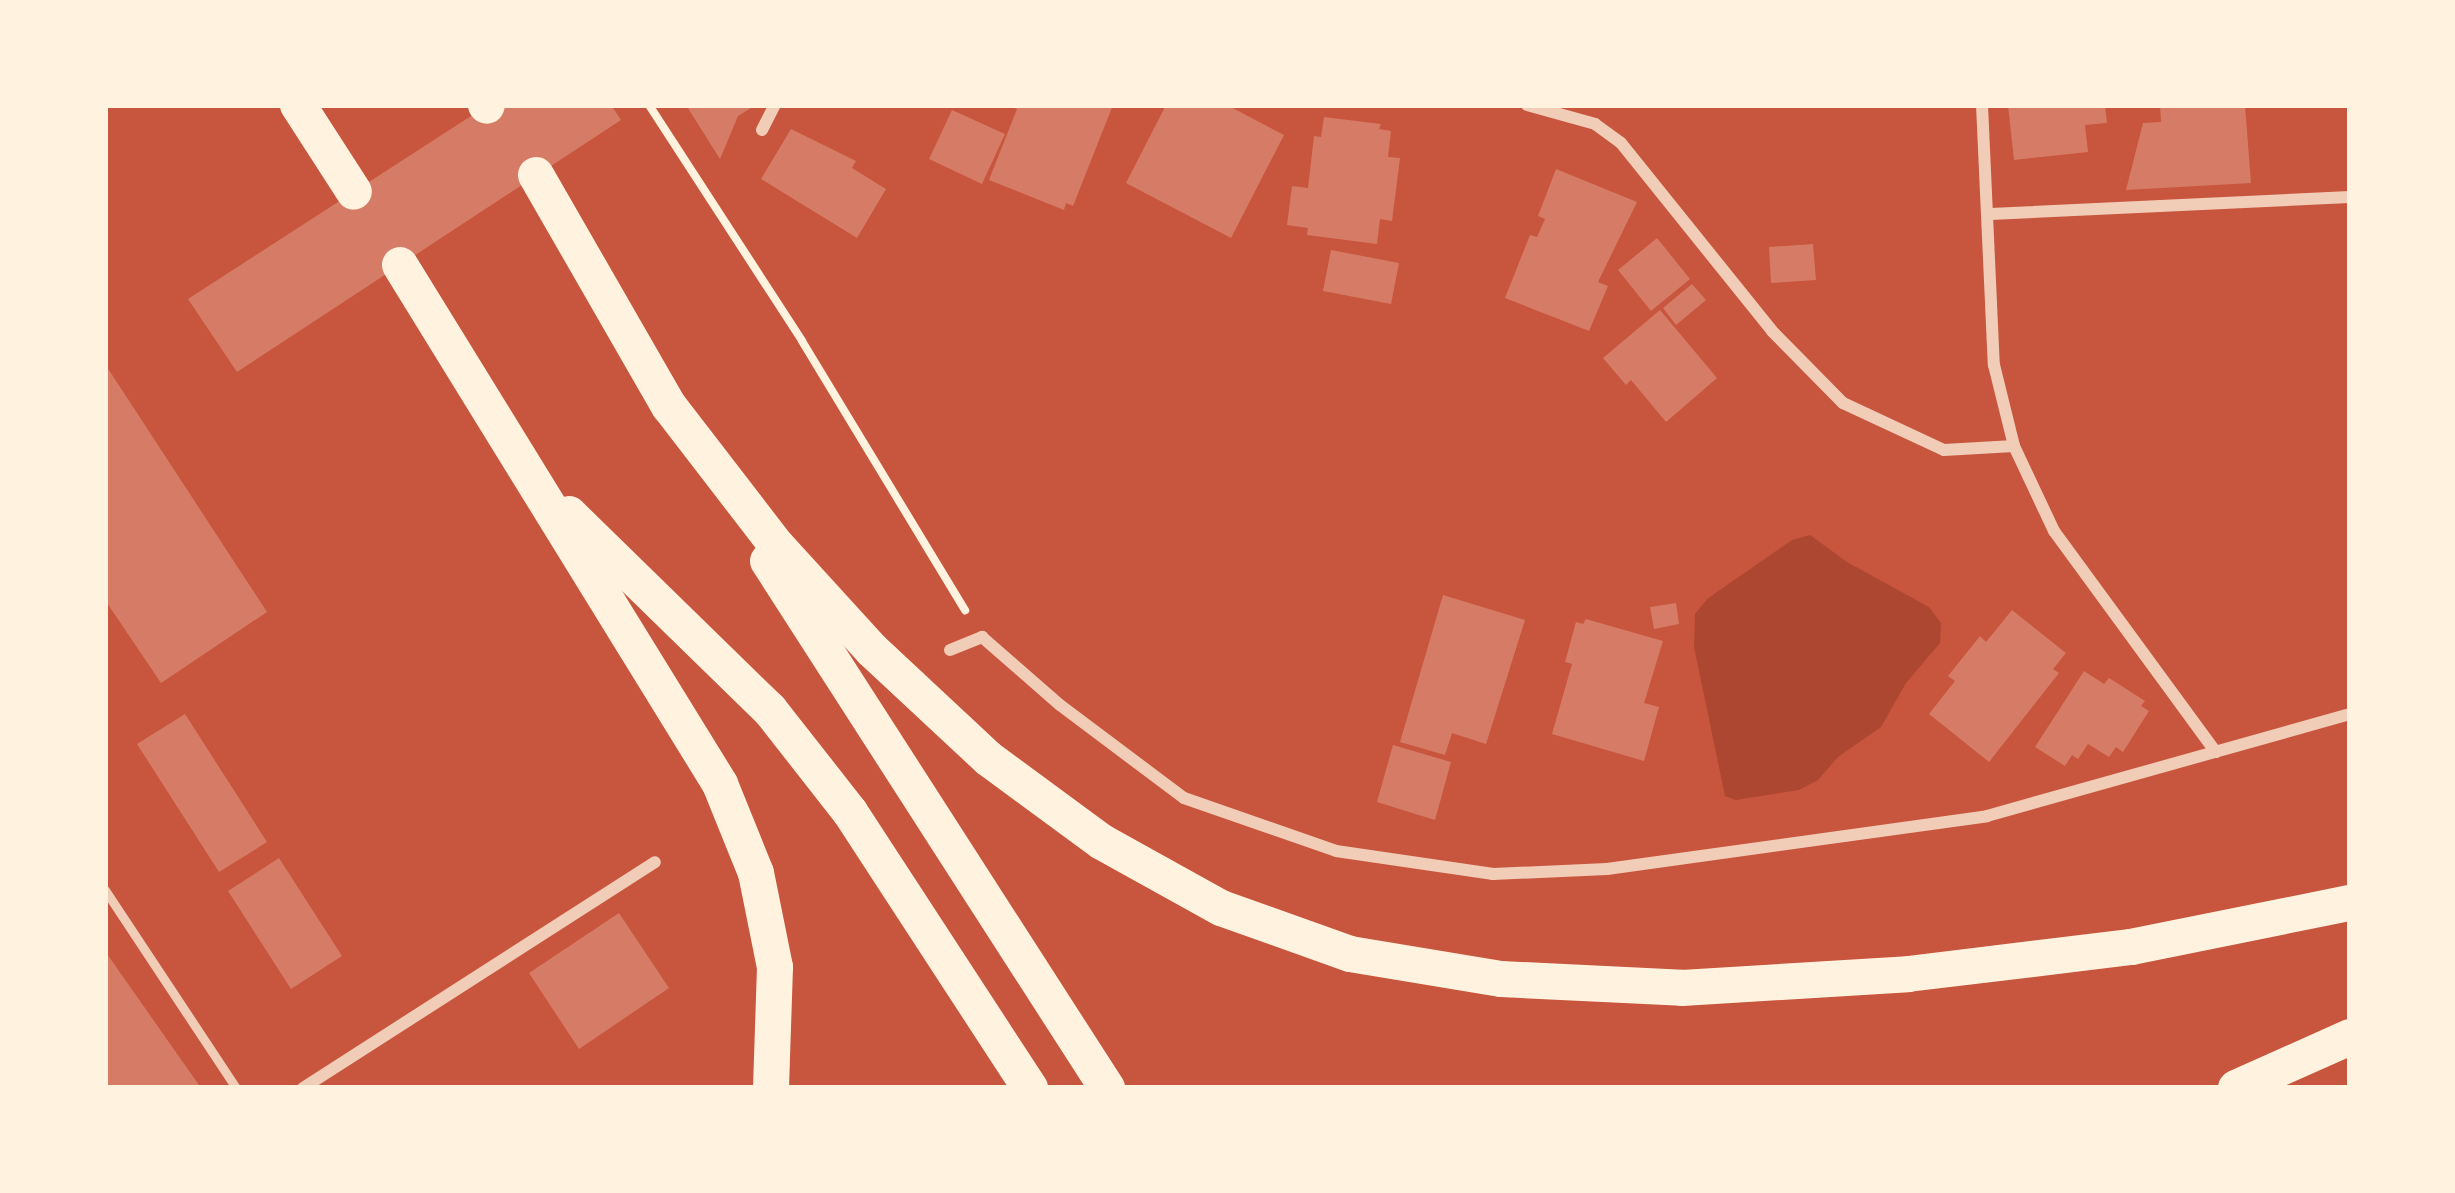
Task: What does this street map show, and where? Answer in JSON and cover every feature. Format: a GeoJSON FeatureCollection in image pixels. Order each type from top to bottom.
{"type":"FeatureCollection","features":[{"type":"Feature","properties":{"kind":"highway"},"geometry":{"type":"LineString","coordinates":[[298,105],[354,192]]}},
{"type":"Feature","properties":{"kind":"highway"},"geometry":{"type":"LineString","coordinates":[[536,175],[669,406],[1107,1088]]}},
{"type":"Feature","properties":{"kind":"highway"},"geometry":{"type":"LineString","coordinates":[[400,266],[720,784],[748,855],[775,967],[772,1088]]}},
{"type":"Feature","properties":{"kind":"highway"},"geometry":{"type":"LineString","coordinates":[[669,406],[777,546],[872,650],[989,759],[1102,842],[1221,908],[1350,954],[1501,979],[1682,988],[1908,974],[2086,952],[2350,903]]}},
{"type":"Feature","properties":{"kind":"highway"},"geometry":{"type":"LineString","coordinates":[[530,477],[770,710],[850,812],[1030,1088]]}},
{"type":"Feature","properties":{"kind":"highway"},"geometry":{"type":"LineString","coordinates":[[2236,1088],[2350,1036]]}},
{"type":"Feature","properties":{"kind":"street"},"geometry":{"type":"LineString","coordinates":[[762,130],[775,105]]}},
{"type":"Feature","properties":{"kind":"street"},"geometry":{"type":"LineString","coordinates":[[1527,105],[1595,124],[1621,143],[1772,332],[1843,403],[1944,450],[2014,446]]}},
{"type":"Feature","properties":{"kind":"street"},"geometry":{"type":"LineString","coordinates":[[1982,105],[1991,214],[1994,365],[2014,446],[2054,530],[2216,752]]}},
{"type":"Feature","properties":{"kind":"street"},"geometry":{"type":"LineString","coordinates":[[1991,214],[2350,197]]}},
{"type":"Feature","properties":{"kind":"street"},"geometry":{"type":"LineString","coordinates":[[950,650],[982,637],[1060,705],[1184,798],[1336,851],[1492,874],[1606,869],[1987,816],[2350,713]]}},
{"type":"Feature","properties":{"kind":"street"},"geometry":{"type":"LineString","coordinates":[[303,1088],[655,862]]}},
{"type":"Feature","properties":{"kind":"lane"},"geometry":{"type":"LineString","coordinates":[[105,890],[236,1088]]}},
{"type":"Feature","properties":{"kind":"path"},"geometry":{"type":"LineString","coordinates":[[650,105],[982,637]]}},
{"type":"Feature","properties":{"kind":"shaded area"},"geometry":{"type":"Polygon","coordinates":[[[1810,535],[1847,562],[1929,607],[1941,623],[1940,643],[1906,683],[1881,727],[1838,757],[1818,780],[1799,790],[1736,800],[1725,796],[1694,647],[1695,614],[1707,599],[1792,540],[1810,535]]]}},
{"type":"Feature","properties":{"kind":"building"},"geometry":{"type":"Polygon","coordinates":[[[488,105],[611,105],[621,120],[237,372],[188,299],[488,105]]]}},
{"type":"Feature","properties":{"kind":"building"},"geometry":{"type":"Polygon","coordinates":[[[686,105],[756,105],[738,116],[720,159],[686,105]]]}},
{"type":"Feature","properties":{"kind":"building"},"geometry":{"type":"Polygon","coordinates":[[[1006,105],[1113,105],[1073,206],[1066,203],[1064,210],[989,180],[1017,109],[1006,105]]]}},
{"type":"Feature","properties":{"kind":"building"},"geometry":{"type":"Polygon","coordinates":[[[1166,105],[1227,105],[1284,135],[1231,238],[1126,183],[1166,105]]]}},
{"type":"Feature","properties":{"kind":"building"},"geometry":{"type":"Polygon","coordinates":[[[2008,105],[2105,105],[2107,123],[2085,125],[2088,152],[2014,160],[2008,105]]]}},
{"type":"Feature","properties":{"kind":"building"},"geometry":{"type":"Polygon","coordinates":[[[2160,105],[2245,105],[2251,183],[2126,190],[2143,123],[2161,122],[2160,105]]]}},
{"type":"Feature","properties":{"kind":"building"},"geometry":{"type":"Polygon","coordinates":[[[952,110],[1005,134],[982,184],[929,159],[952,110]]]}},
{"type":"Feature","properties":{"kind":"building"},"geometry":{"type":"Polygon","coordinates":[[[1324,117],[1381,124],[1379,129],[1391,131],[1388,157],[1400,158],[1392,221],[1380,219],[1377,244],[1307,235],[1308,228],[1287,225],[1292,186],[1308,188],[1314,136],[1321,137],[1324,117]]]}},
{"type":"Feature","properties":{"kind":"building"},"geometry":{"type":"Polygon","coordinates":[[[791,129],[856,161],[852,168],[886,189],[857,238],[761,179],[791,129]]]}},
{"type":"Feature","properties":{"kind":"building"},"geometry":{"type":"Polygon","coordinates":[[[1556,169],[1637,202],[1598,282],[1608,286],[1589,331],[1505,298],[1530,235],[1537,237],[1545,219],[1538,216],[1556,169]]]}},
{"type":"Feature","properties":{"kind":"building"},"geometry":{"type":"Polygon","coordinates":[[[1657,238],[1690,279],[1651,311],[1618,270],[1657,238]]]}},
{"type":"Feature","properties":{"kind":"building"},"geometry":{"type":"Polygon","coordinates":[[[1813,244],[1816,280],[1771,283],[1769,247],[1813,244]]]}},
{"type":"Feature","properties":{"kind":"building"},"geometry":{"type":"Polygon","coordinates":[[[1331,250],[1399,263],[1391,304],[1323,291],[1331,250]]]}},
{"type":"Feature","properties":{"kind":"building"},"geometry":{"type":"Polygon","coordinates":[[[1692,284],[1706,300],[1676,325],[1663,308],[1692,284]]]}},
{"type":"Feature","properties":{"kind":"building"},"geometry":{"type":"Polygon","coordinates":[[[1660,310],[1717,378],[1666,422],[1631,380],[1626,385],[1603,358],[1660,310]]]}},
{"type":"Feature","properties":{"kind":"building"},"geometry":{"type":"Polygon","coordinates":[[[105,364],[267,612],[161,683],[105,600],[105,364]]]}},
{"type":"Feature","properties":{"kind":"building"},"geometry":{"type":"Polygon","coordinates":[[[1443,595],[1525,620],[1486,744],[1452,733],[1445,755],[1400,742],[1443,595]]]}},
{"type":"Feature","properties":{"kind":"building"},"geometry":{"type":"Polygon","coordinates":[[[1676,603],[1679,624],[1654,629],[1650,607],[1676,603]]]}},
{"type":"Feature","properties":{"kind":"building"},"geometry":{"type":"Polygon","coordinates":[[[2012,610],[2066,653],[2053,669],[2059,673],[1989,762],[1929,714],[1955,681],[1948,676],[1980,636],[1986,642],[2012,610]]]}},
{"type":"Feature","properties":{"kind":"building"},"geometry":{"type":"Polygon","coordinates":[[[1586,619],[1663,641],[1644,703],[1659,707],[1644,761],[1552,734],[1572,664],[1565,662],[1576,622],[1583,624],[1586,619]]]}},
{"type":"Feature","properties":{"kind":"building"},"geometry":{"type":"Polygon","coordinates":[[[2084,671],[2104,684],[2109,678],[2145,701],[2141,706],[2149,711],[2123,752],[2116,747],[2109,757],[2088,744],[2078,759],[2072,755],[2065,766],[2035,747],[2084,671]]]}},
{"type":"Feature","properties":{"kind":"building"},"geometry":{"type":"Polygon","coordinates":[[[185,714],[267,842],[219,872],[137,744],[185,714]]]}},
{"type":"Feature","properties":{"kind":"building"},"geometry":{"type":"Polygon","coordinates":[[[1393,745],[1451,762],[1435,820],[1377,802],[1393,745]]]}},
{"type":"Feature","properties":{"kind":"building"},"geometry":{"type":"Polygon","coordinates":[[[279,858],[342,956],[291,989],[228,891],[279,858]]]}},
{"type":"Feature","properties":{"kind":"building"},"geometry":{"type":"Polygon","coordinates":[[[619,913],[669,988],[579,1049],[529,973],[619,913]]]}},
{"type":"Feature","properties":{"kind":"building"},"geometry":{"type":"Polygon","coordinates":[[[105,951],[201,1088],[105,1088],[105,951]]]}}]}
